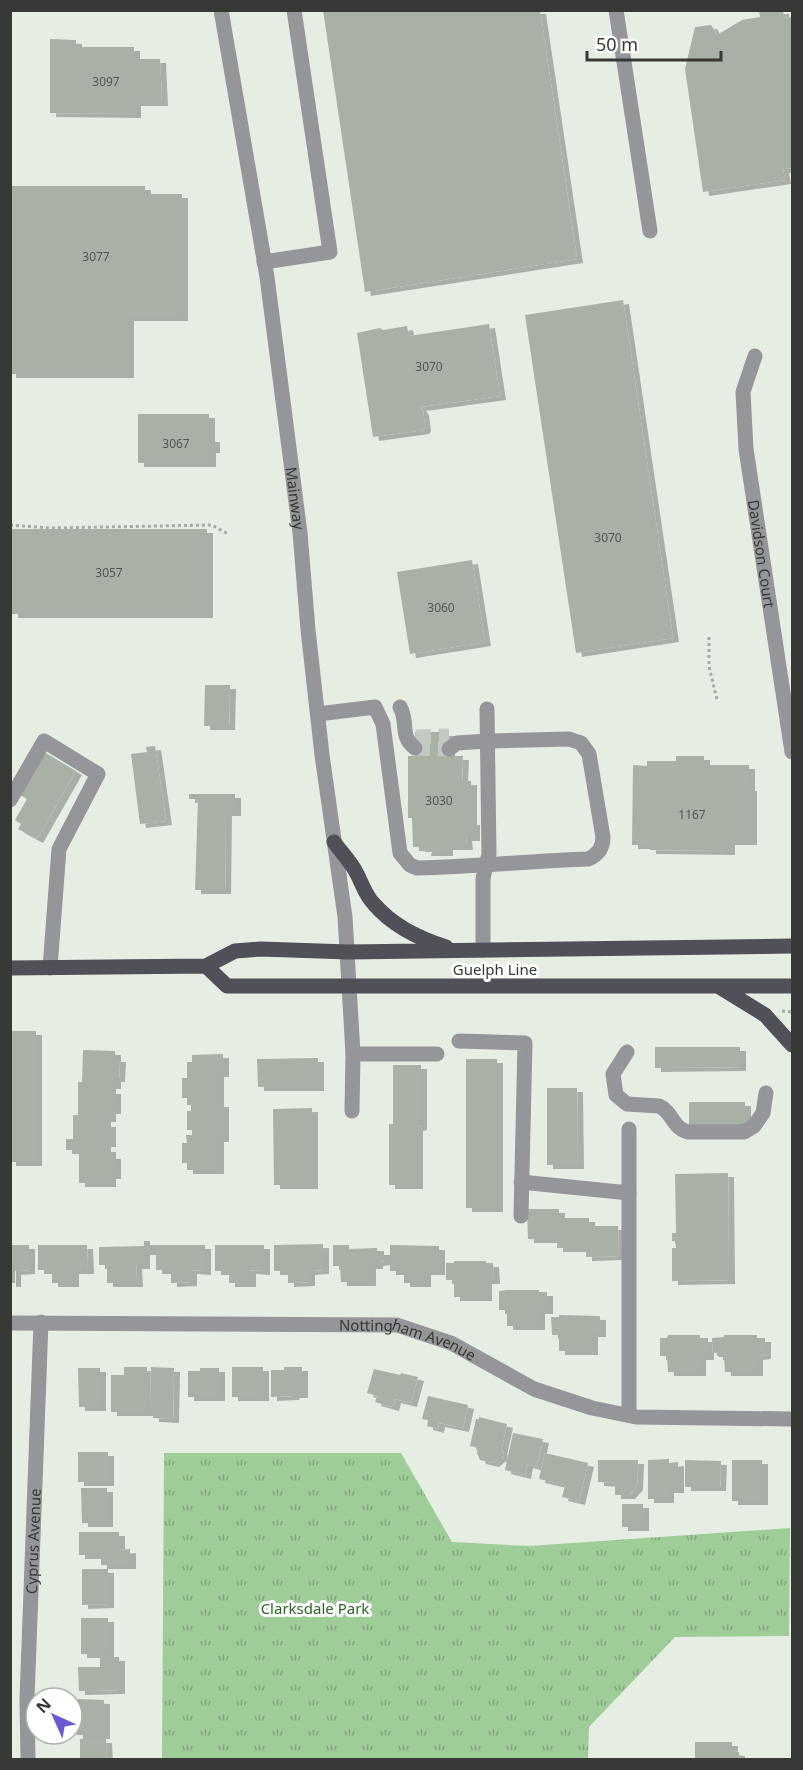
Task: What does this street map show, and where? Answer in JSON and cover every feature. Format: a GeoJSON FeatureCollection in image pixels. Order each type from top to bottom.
{"type":"FeatureCollection","features":[{"type":"Feature","properties":{"kind":"main road"},"geometry":{"type":"LineString","coordinates":[[334,842],[357,873],[374,904],[393,921],[427,940],[445,946],[477,950]]}},
{"type":"Feature","properties":{"kind":"main road","name":"Guelph Line"},"geometry":{"type":"LineString","coordinates":[[10,968],[206,966],[235,951],[261,949],[348,952],[792,946]]}},
{"type":"Feature","properties":{"kind":"main road","name":"Guelph Line"},"geometry":{"type":"LineString","coordinates":[[206,966],[227,986],[792,987]]}},
{"type":"Feature","properties":{"kind":"main road"},"geometry":{"type":"LineString","coordinates":[[718,986],[765,1015],[792,1046]]}},
{"type":"Feature","properties":{"kind":"street","name":"Mainway"},"geometry":{"type":"LineString","coordinates":[[221,10],[264,262],[300,533],[308,630],[344,906],[353,1053],[352,1111]]}},
{"type":"Feature","properties":{"kind":"street"},"geometry":{"type":"LineString","coordinates":[[264,262],[330,252],[294,10]]}},
{"type":"Feature","properties":{"kind":"street"},"geometry":{"type":"LineString","coordinates":[[616,10],[650,231]]}},
{"type":"Feature","properties":{"kind":"street","name":"Davidson Court"},"geometry":{"type":"LineString","coordinates":[[755,356],[743,392],[746,449],[792,752]]}},
{"type":"Feature","properties":{"kind":"street"},"geometry":{"type":"LineString","coordinates":[[318,714],[375,707],[383,724],[400,853],[404,860],[417,868],[588,859],[598,853],[603,843],[589,754],[581,743],[569,739],[452,743]]}},
{"type":"Feature","properties":{"kind":"street"},"geometry":{"type":"LineString","coordinates":[[400,707],[405,737],[413,742]]}},
{"type":"Feature","properties":{"kind":"street"},"geometry":{"type":"LineString","coordinates":[[477,950],[483,878],[489,854],[487,709]]}},
{"type":"Feature","properties":{"kind":"street"},"geometry":{"type":"LineString","coordinates":[[10,800],[44,741],[98,774],[59,849],[50,968]]}},
{"type":"Feature","properties":{"kind":"street"},"geometry":{"type":"LineString","coordinates":[[459,1041],[525,1043],[520,1216]]}},
{"type":"Feature","properties":{"kind":"street"},"geometry":{"type":"LineString","coordinates":[[627,1052],[613,1074],[616,1095],[627,1104],[664,1108],[676,1127],[681,1130],[744,1132],[754,1126],[763,1113],[765,1093]]}},
{"type":"Feature","properties":{"kind":"street"},"geometry":{"type":"LineString","coordinates":[[353,1053],[437,1054]]}},
{"type":"Feature","properties":{"kind":"street"},"geometry":{"type":"LineString","coordinates":[[629,1129],[629,1415]]}},
{"type":"Feature","properties":{"kind":"street"},"geometry":{"type":"LineString","coordinates":[[522,1182],[629,1193]]}},
{"type":"Feature","properties":{"kind":"street","name":"Cyprus Avenue"},"geometry":{"type":"LineString","coordinates":[[28,1760],[27,1699],[41,1322]]}},
{"type":"Feature","properties":{"kind":"street","name":"Nottingham Avenue"},"geometry":{"type":"LineString","coordinates":[[10,1323],[397,1325],[451,1343],[534,1389],[592,1408],[636,1417],[792,1419]]}},
{"type":"Feature","properties":{"kind":"path"},"geometry":{"type":"LineString","coordinates":[[10,525],[50,528],[212,525],[228,534]]}},
{"type":"Feature","properties":{"kind":"path"},"geometry":{"type":"LineString","coordinates":[[709,637],[709,666],[717,700]]}},
{"type":"Feature","properties":{"kind":"green space","name":"Clarksdale Park"},"geometry":{"type":"Polygon","coordinates":[[[164,1453],[401,1453],[452,1542],[529,1546],[790,1528],[789,1636],[675,1637],[589,1727],[588,1759],[162,1759],[164,1453]]]}},
{"type":"Feature","properties":{"kind":"building"},"geometry":{"type":"Polygon","coordinates":[[[323,10],[540,10],[577,259],[365,292],[323,10]]]}},
{"type":"Feature","properties":{"kind":"building"},"geometry":{"type":"Polygon","coordinates":[[[759,10],[783,10],[784,18],[792,17],[792,168],[783,169],[785,180],[703,192],[685,69],[695,27],[711,25],[717,35],[742,20],[760,17],[759,10]]]}},
{"type":"Feature","properties":{"kind":"building"},"geometry":{"type":"Polygon","coordinates":[[[50,39],[76,40],[76,47],[134,47],[134,59],[160,59],[162,102],[135,102],[135,114],[50,113],[50,39]]]}},
{"type":"Feature","properties":{"kind":"building"},"geometry":{"type":"Polygon","coordinates":[[[10,186],[145,186],[145,194],[182,194],[182,317],[128,317],[128,374],[10,374],[10,186]]]}},
{"type":"Feature","properties":{"kind":"building"},"geometry":{"type":"Polygon","coordinates":[[[623,300],[673,638],[576,653],[525,315],[623,300]]]}},
{"type":"Feature","properties":{"kind":"building"},"geometry":{"type":"Polygon","coordinates":[[[489,324],[500,396],[420,407],[423,411],[425,427],[423,430],[373,437],[357,333],[407,326],[409,336],[489,324]]]}},
{"type":"Feature","properties":{"kind":"building"},"geometry":{"type":"Polygon","coordinates":[[[138,414],[209,414],[209,438],[214,438],[214,449],[210,449],[210,463],[138,463],[138,414]]]}},
{"type":"Feature","properties":{"kind":"building"},"geometry":{"type":"Polygon","coordinates":[[[12,529],[207,529],[207,614],[12,614],[12,529]]]}},
{"type":"Feature","properties":{"kind":"building"},"geometry":{"type":"Polygon","coordinates":[[[472,560],[485,642],[410,654],[397,572],[472,560]]]}},
{"type":"Feature","properties":{"kind":"building"},"geometry":{"type":"Polygon","coordinates":[[[205,685],[230,685],[229,726],[204,726],[205,685]]]}},
{"type":"Feature","properties":{"kind":"building"},"geometry":{"type":"Polygon","coordinates":[[[415,732],[449,732],[449,756],[463,756],[462,781],[471,781],[471,821],[474,821],[474,837],[466,837],[467,846],[447,846],[447,852],[425,852],[426,847],[413,847],[412,818],[408,818],[408,756],[416,756],[415,732]]]}},
{"type":"Feature","properties":{"kind":"building"},"geometry":{"type":"Polygon","coordinates":[[[155,746],[166,821],[140,824],[131,754],[147,752],[146,747],[155,746]]]}},
{"type":"Feature","properties":{"kind":"building"},"geometry":{"type":"Polygon","coordinates":[[[44,752],[76,771],[37,839],[18,829],[21,824],[15,820],[27,799],[20,795],[44,752]]]}},
{"type":"Feature","properties":{"kind":"building"},"geometry":{"type":"Polygon","coordinates":[[[676,756],[704,756],[704,765],[749,765],[751,841],[729,841],[729,851],[650,850],[650,845],[632,845],[633,765],[647,766],[647,761],[676,761],[676,756]]]}},
{"type":"Feature","properties":{"kind":"building"},"geometry":{"type":"Polygon","coordinates":[[[189,794],[235,794],[235,812],[226,812],[225,890],[195,890],[198,799],[189,799],[189,794]]]}},
{"type":"Feature","properties":{"kind":"building"},"geometry":{"type":"Polygon","coordinates":[[[10,1031],[36,1031],[36,1162],[10,1162],[10,1031]]]}},
{"type":"Feature","properties":{"kind":"building"},"geometry":{"type":"Polygon","coordinates":[[[655,1047],[740,1047],[740,1067],[655,1068],[655,1047]]]}},
{"type":"Feature","properties":{"kind":"building"},"geometry":{"type":"Polygon","coordinates":[[[83,1050],[115,1051],[115,1058],[120,1058],[119,1078],[115,1078],[115,1085],[110,1085],[110,1090],[115,1090],[115,1110],[110,1110],[110,1118],[105,1118],[105,1123],[110,1123],[110,1143],[105,1143],[105,1148],[110,1148],[110,1155],[115,1155],[115,1175],[110,1175],[110,1183],[79,1183],[79,1150],[66,1150],[66,1139],[73,1139],[73,1115],[78,1115],[78,1082],[82,1082],[83,1050]]]}},
{"type":"Feature","properties":{"kind":"building"},"geometry":{"type":"Polygon","coordinates":[[[223,1054],[223,1073],[218,1073],[218,1103],[223,1103],[223,1138],[218,1138],[218,1170],[187,1170],[187,1163],[182,1163],[182,1143],[187,1143],[186,1135],[192,1135],[192,1130],[187,1130],[187,1111],[191,1111],[191,1105],[187,1105],[187,1098],[182,1098],[182,1078],[187,1078],[187,1062],[192,1062],[192,1055],[223,1054]]]}},
{"type":"Feature","properties":{"kind":"building"},"geometry":{"type":"Polygon","coordinates":[[[318,1058],[318,1087],[258,1087],[257,1059],[318,1058]]]}},
{"type":"Feature","properties":{"kind":"building"},"geometry":{"type":"Polygon","coordinates":[[[466,1059],[497,1059],[497,1208],[466,1208],[466,1059]]]}},
{"type":"Feature","properties":{"kind":"building"},"geometry":{"type":"Polygon","coordinates":[[[393,1065],[421,1065],[421,1126],[417,1127],[417,1185],[389,1185],[389,1124],[393,1124],[393,1065]]]}},
{"type":"Feature","properties":{"kind":"building"},"geometry":{"type":"Polygon","coordinates":[[[547,1088],[577,1088],[578,1165],[547,1165],[547,1088]]]}},
{"type":"Feature","properties":{"kind":"building"},"geometry":{"type":"Polygon","coordinates":[[[689,1102],[745,1102],[745,1129],[689,1129],[689,1102]]]}},
{"type":"Feature","properties":{"kind":"building"},"geometry":{"type":"Polygon","coordinates":[[[312,1108],[312,1185],[274,1185],[273,1109],[312,1108]]]}},
{"type":"Feature","properties":{"kind":"building"},"geometry":{"type":"Polygon","coordinates":[[[728,1173],[729,1280],[672,1281],[672,1248],[676,1248],[675,1241],[672,1241],[672,1233],[676,1233],[675,1174],[728,1173]]]}},
{"type":"Feature","properties":{"kind":"building"},"geometry":{"type":"Polygon","coordinates":[[[527,1209],[559,1209],[559,1218],[589,1218],[589,1226],[618,1226],[619,1256],[586,1257],[586,1248],[557,1248],[557,1239],[528,1239],[527,1209]]]}},
{"type":"Feature","properties":{"kind":"building"},"geometry":{"type":"Polygon","coordinates":[[[144,1241],[150,1241],[150,1251],[144,1251],[144,1265],[136,1265],[137,1283],[107,1283],[107,1265],[99,1265],[99,1247],[144,1246],[144,1241]]]}},
{"type":"Feature","properties":{"kind":"building"},"geometry":{"type":"Polygon","coordinates":[[[323,1244],[323,1270],[309,1271],[309,1282],[288,1283],[288,1271],[274,1271],[274,1245],[323,1244]]]}},
{"type":"Feature","properties":{"kind":"building"},"geometry":{"type":"Polygon","coordinates":[[[10,1245],[29,1245],[29,1270],[15,1271],[15,1283],[10,1283],[10,1245]]]}},
{"type":"Feature","properties":{"kind":"building"},"geometry":{"type":"Polygon","coordinates":[[[38,1245],[87,1245],[88,1270],[73,1270],[73,1283],[52,1283],[52,1270],[38,1270],[38,1245]]]}},
{"type":"Feature","properties":{"kind":"building"},"geometry":{"type":"Polygon","coordinates":[[[156,1245],[205,1245],[205,1271],[191,1270],[191,1282],[171,1283],[171,1270],[156,1270],[156,1245]]]}},
{"type":"Feature","properties":{"kind":"building"},"geometry":{"type":"Polygon","coordinates":[[[215,1245],[264,1245],[264,1271],[250,1270],[250,1283],[229,1283],[229,1271],[215,1271],[215,1245]]]}},
{"type":"Feature","properties":{"kind":"building"},"geometry":{"type":"Polygon","coordinates":[[[333,1245],[349,1245],[349,1249],[377,1248],[377,1251],[384,1251],[384,1261],[377,1262],[377,1265],[370,1265],[370,1282],[341,1282],[340,1266],[333,1266],[333,1245]]]}},
{"type":"Feature","properties":{"kind":"building"},"geometry":{"type":"Polygon","coordinates":[[[390,1245],[439,1246],[439,1271],[425,1271],[425,1283],[404,1283],[404,1271],[390,1271],[390,1245]]]}},
{"type":"Feature","properties":{"kind":"building"},"geometry":{"type":"Polygon","coordinates":[[[454,1261],[493,1263],[494,1280],[486,1280],[486,1297],[454,1297],[454,1280],[446,1280],[446,1263],[454,1263],[454,1261]]]}},
{"type":"Feature","properties":{"kind":"building"},"geometry":{"type":"Polygon","coordinates":[[[499,1291],[547,1292],[547,1310],[539,1310],[539,1326],[507,1326],[507,1310],[499,1310],[499,1291]]]}},
{"type":"Feature","properties":{"kind":"building"},"geometry":{"type":"Polygon","coordinates":[[[559,1315],[600,1316],[600,1333],[592,1333],[592,1351],[559,1351],[559,1335],[552,1335],[551,1317],[559,1317],[559,1315]]]}},
{"type":"Feature","properties":{"kind":"building"},"geometry":{"type":"Polygon","coordinates":[[[668,1335],[700,1335],[700,1338],[708,1338],[708,1356],[700,1356],[700,1372],[668,1372],[667,1356],[660,1356],[660,1338],[667,1338],[668,1335]]]}},
{"type":"Feature","properties":{"kind":"building"},"geometry":{"type":"Polygon","coordinates":[[[724,1335],[757,1335],[757,1338],[765,1338],[765,1355],[757,1356],[757,1372],[725,1372],[724,1356],[717,1356],[717,1353],[713,1353],[712,1338],[724,1337],[724,1335]]]}},
{"type":"Feature","properties":{"kind":"building"},"geometry":{"type":"Polygon","coordinates":[[[124,1367],[147,1367],[147,1412],[111,1412],[111,1375],[124,1375],[124,1367]]]}},
{"type":"Feature","properties":{"kind":"building"},"geometry":{"type":"Polygon","coordinates":[[[151,1367],[174,1368],[173,1419],[153,1418],[153,1409],[150,1409],[151,1367]]]}},
{"type":"Feature","properties":{"kind":"building"},"geometry":{"type":"Polygon","coordinates":[[[232,1367],[263,1367],[263,1397],[232,1397],[232,1367]]]}},
{"type":"Feature","properties":{"kind":"building"},"geometry":{"type":"Polygon","coordinates":[[[284,1367],[302,1367],[302,1394],[271,1397],[271,1370],[284,1370],[284,1367]]]}},
{"type":"Feature","properties":{"kind":"building"},"geometry":{"type":"Polygon","coordinates":[[[78,1368],[100,1368],[100,1407],[79,1407],[78,1368]]]}},
{"type":"Feature","properties":{"kind":"building"},"geometry":{"type":"Polygon","coordinates":[[[200,1368],[219,1368],[219,1397],[188,1397],[188,1371],[200,1371],[200,1368]]]}},
{"type":"Feature","properties":{"kind":"building"},"geometry":{"type":"Polygon","coordinates":[[[374,1369],[418,1377],[411,1403],[395,1399],[393,1407],[375,1402],[377,1396],[367,1393],[374,1369]]]}},
{"type":"Feature","properties":{"kind":"building"},"geometry":{"type":"Polygon","coordinates":[[[428,1396],[468,1405],[463,1428],[439,1423],[438,1429],[427,1426],[428,1420],[422,1419],[428,1396]]]}},
{"type":"Feature","properties":{"kind":"building"},"geometry":{"type":"Polygon","coordinates":[[[479,1417],[507,1424],[501,1451],[504,1452],[502,1458],[493,1463],[480,1460],[477,1453],[478,1448],[470,1446],[476,1419],[479,1417]]]}},
{"type":"Feature","properties":{"kind":"building"},"geometry":{"type":"Polygon","coordinates":[[[513,1433],[543,1439],[537,1467],[527,1464],[525,1475],[505,1470],[513,1433]]]}},
{"type":"Feature","properties":{"kind":"building"},"geometry":{"type":"Polygon","coordinates":[[[78,1452],[108,1452],[108,1482],[78,1482],[78,1452]]]}},
{"type":"Feature","properties":{"kind":"building"},"geometry":{"type":"Polygon","coordinates":[[[545,1453],[588,1463],[579,1501],[562,1497],[565,1485],[539,1479],[545,1453]]]}},
{"type":"Feature","properties":{"kind":"building"},"geometry":{"type":"Polygon","coordinates":[[[669,1459],[669,1463],[678,1462],[678,1489],[668,1489],[668,1499],[648,1499],[648,1460],[669,1459]]]}},
{"type":"Feature","properties":{"kind":"building"},"geometry":{"type":"Polygon","coordinates":[[[598,1460],[638,1460],[637,1486],[629,1495],[615,1495],[615,1483],[598,1482],[598,1460]]]}},
{"type":"Feature","properties":{"kind":"building"},"geometry":{"type":"Polygon","coordinates":[[[685,1460],[721,1461],[720,1487],[685,1487],[685,1460]]]}},
{"type":"Feature","properties":{"kind":"building"},"geometry":{"type":"Polygon","coordinates":[[[732,1460],[762,1460],[762,1501],[732,1501],[732,1460]]]}},
{"type":"Feature","properties":{"kind":"building"},"geometry":{"type":"Polygon","coordinates":[[[81,1488],[107,1488],[107,1523],[82,1523],[81,1488]]]}},
{"type":"Feature","properties":{"kind":"building"},"geometry":{"type":"Polygon","coordinates":[[[622,1504],[643,1504],[643,1527],[622,1527],[622,1504]]]}},
{"type":"Feature","properties":{"kind":"building"},"geometry":{"type":"Polygon","coordinates":[[[79,1532],[119,1532],[119,1550],[130,1549],[130,1565],[101,1565],[101,1555],[79,1555],[79,1532]]]}},
{"type":"Feature","properties":{"kind":"building"},"geometry":{"type":"Polygon","coordinates":[[[82,1569],[108,1569],[108,1604],[82,1605],[82,1569]]]}},
{"type":"Feature","properties":{"kind":"building"},"geometry":{"type":"Polygon","coordinates":[[[81,1618],[108,1618],[108,1654],[81,1654],[81,1618]]]}},
{"type":"Feature","properties":{"kind":"building"},"geometry":{"type":"Polygon","coordinates":[[[100,1657],[119,1657],[119,1690],[84,1691],[84,1686],[79,1686],[78,1667],[100,1667],[100,1657]]]}},
{"type":"Feature","properties":{"kind":"building"},"geometry":{"type":"Polygon","coordinates":[[[84,1699],[104,1700],[104,1735],[84,1735],[84,1699]]]}},
{"type":"Feature","properties":{"kind":"building"},"geometry":{"type":"Polygon","coordinates":[[[84,1739],[106,1739],[107,1760],[80,1760],[80,1746],[84,1746],[84,1739]]]}},
{"type":"Feature","properties":{"kind":"building"},"geometry":{"type":"Polygon","coordinates":[[[695,1742],[732,1742],[732,1751],[739,1752],[739,1760],[695,1760],[695,1742]]]}},
{"type":"Feature","properties":{"kind":"tunnel"},"geometry":{"type":"LineString","coordinates":[[416,737],[449,736]]}},
{"type":"Feature","properties":{"kind":"tunnel"},"geometry":{"type":"LineString","coordinates":[[415,748],[449,749]]}}]}
